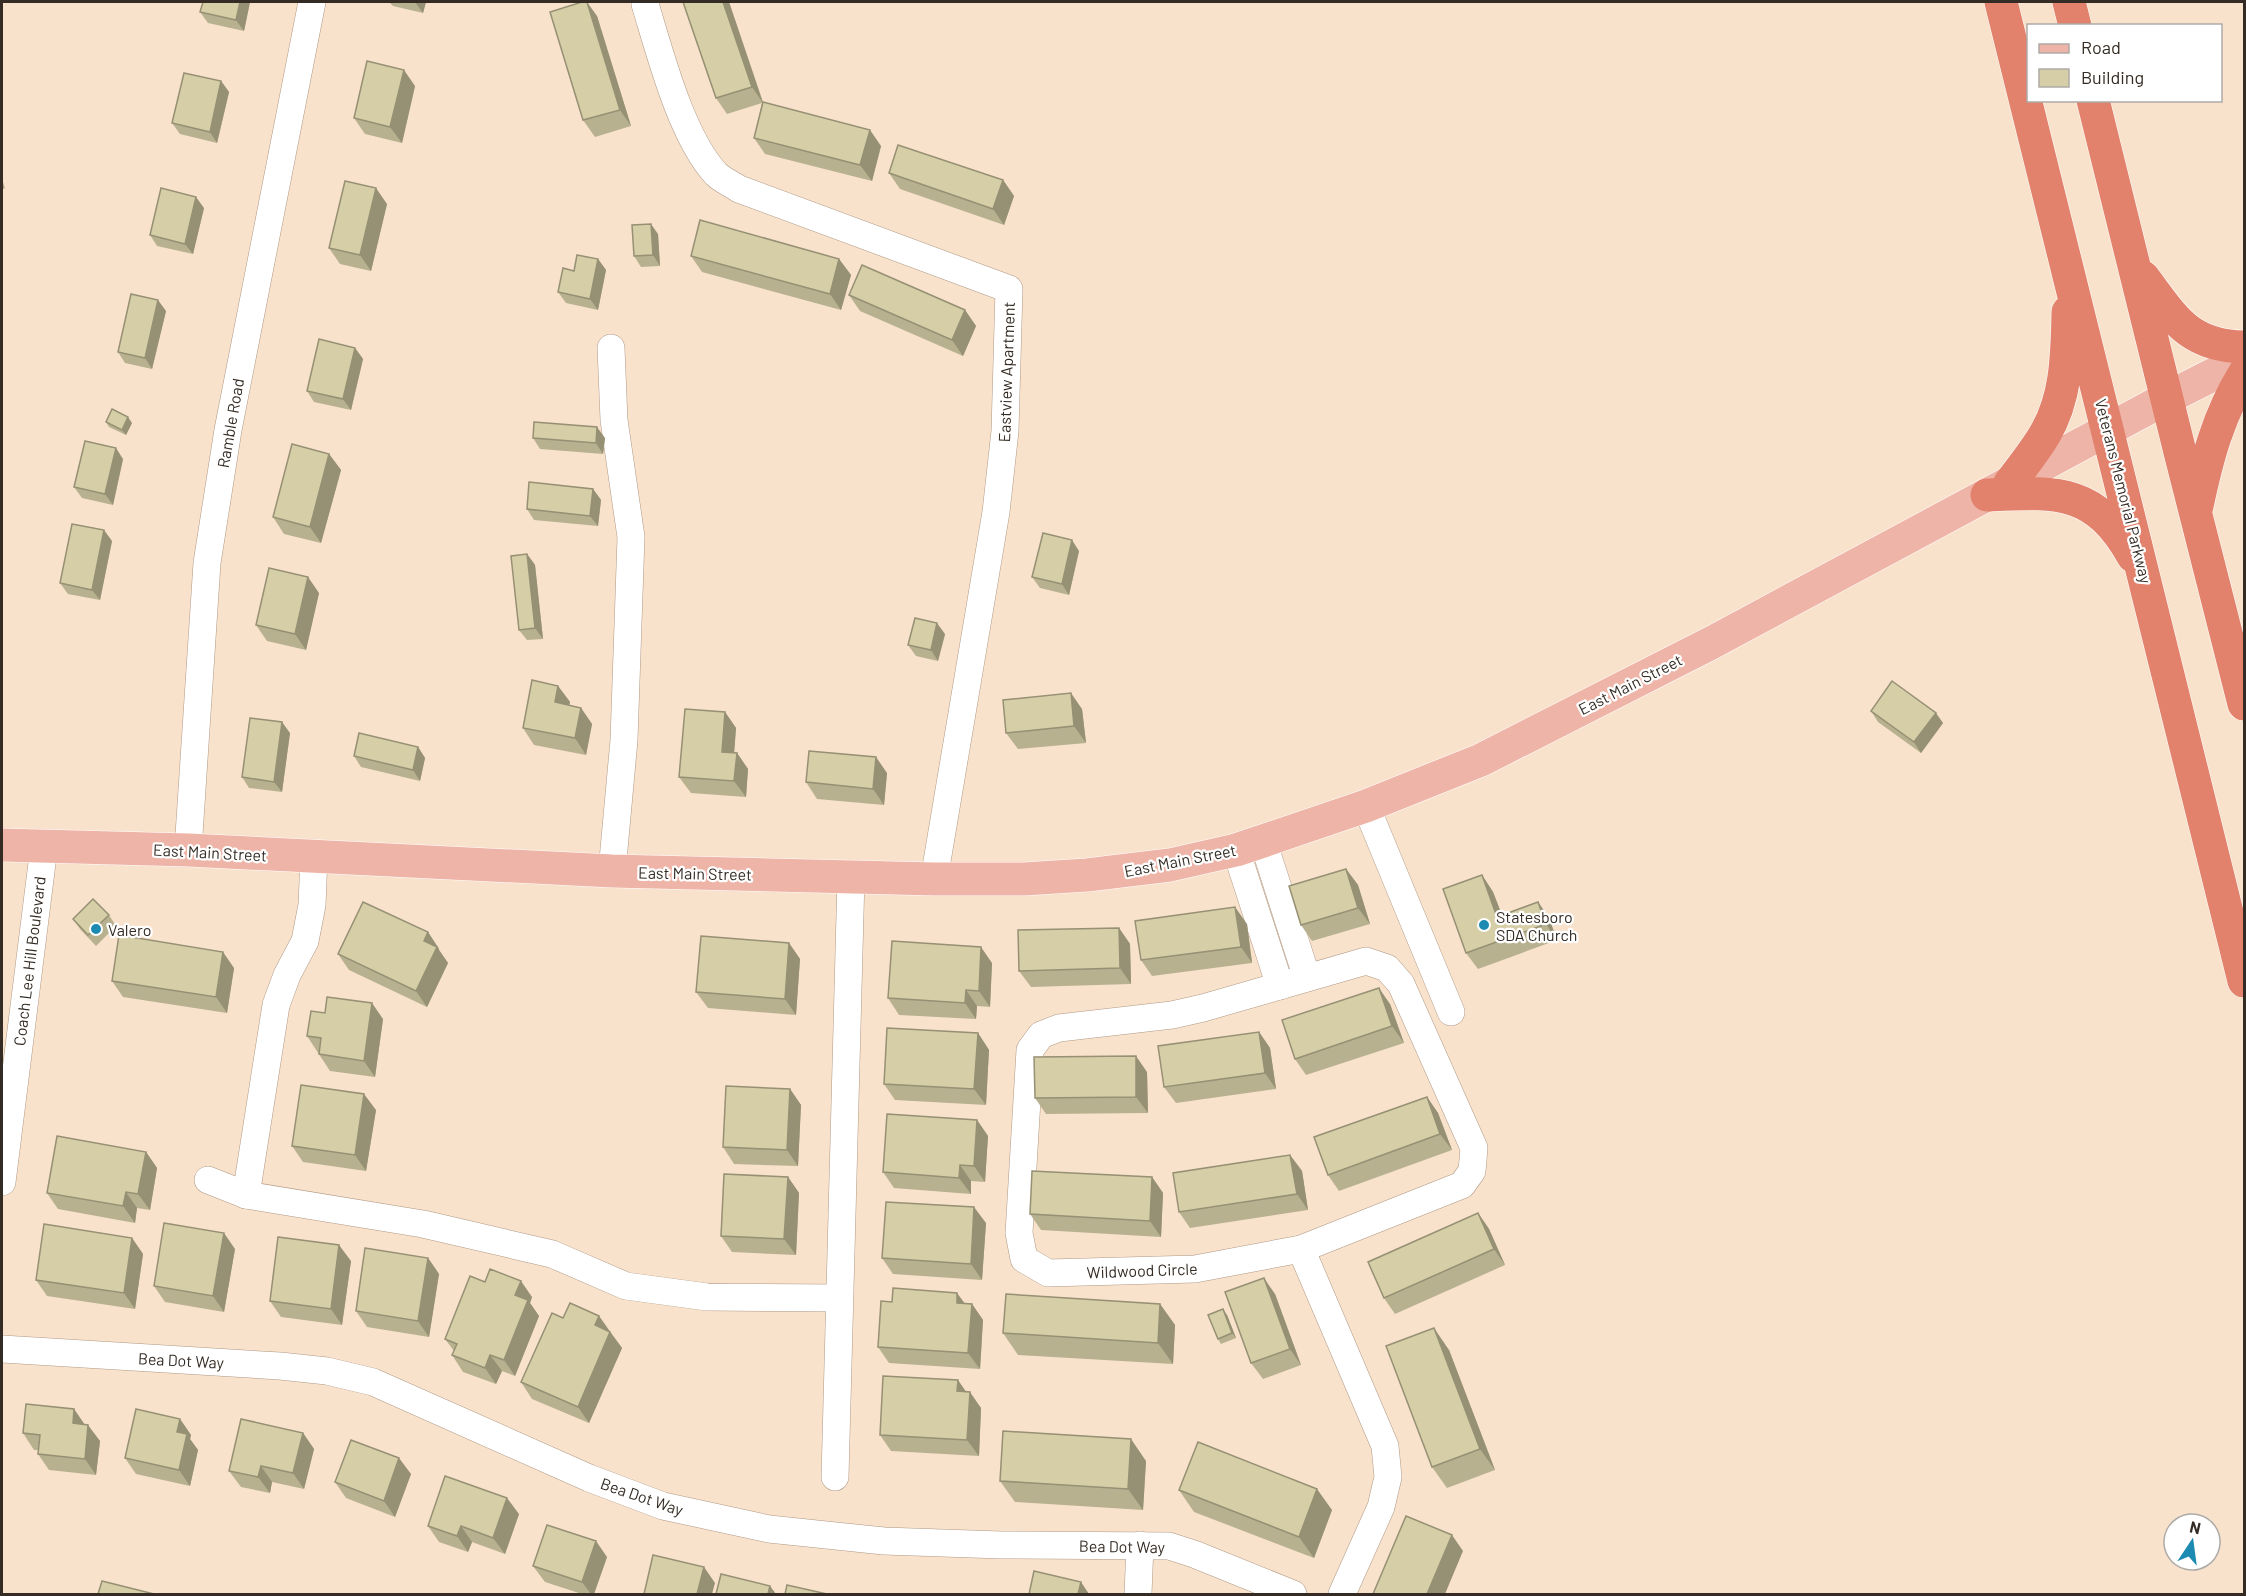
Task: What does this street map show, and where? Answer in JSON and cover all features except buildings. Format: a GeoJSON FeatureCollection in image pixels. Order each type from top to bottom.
{"type":"FeatureCollection","features":[{"type":"Feature","properties":{"kind":"highway","name":"Veterans Memorial Parkway"},"geometry":{"type":"LineString","coordinates":[[2001,2],[2244,981]]}},
{"type":"Feature","properties":{"kind":"highway"},"geometry":{"type":"LineString","coordinates":[[2068,2],[2074,24]]}},
{"type":"Feature","properties":{"kind":"highway"},"geometry":{"type":"LineString","coordinates":[[2094,102],[2244,705]]}},
{"type":"Feature","properties":{"kind":"highway"},"geometry":{"type":"LineString","coordinates":[[2135,267],[2178,323],[2200,338],[2229,347],[2244,347]]}},
{"type":"Feature","properties":{"kind":"highway"},"geometry":{"type":"LineString","coordinates":[[1999,489],[2046,433],[2058,404],[2066,365],[2070,274]]}},
{"type":"Feature","properties":{"kind":"highway"},"geometry":{"type":"LineString","coordinates":[[2196,514],[2208,454],[2219,421],[2244,374]]}},
{"type":"Feature","properties":{"kind":"highway"},"geometry":{"type":"LineString","coordinates":[[1999,489],[2068,497],[2087,504],[2099,512],[2120,534],[2146,579]]}},
{"type":"Feature","properties":{"kind":"main road","name":"East Main Street"},"geometry":{"type":"LineString","coordinates":[[2,845],[188,850],[612,871],[934,879],[1024,879],[1087,875],[1170,865],[1250,846],[1366,806],[1481,760],[1713,642],[2244,359]]}},
{"type":"Feature","properties":{"kind":"street","name":"Ramble Road"},"geometry":{"type":"LineString","coordinates":[[188,850],[207,563],[230,418],[312,2]]}},
{"type":"Feature","properties":{"kind":"street","name":"Eastview Apartment"},"geometry":{"type":"LineString","coordinates":[[645,4],[666,74],[693,140],[717,174],[739,189],[1009,289],[1005,431],[996,512],[934,879]]}},
{"type":"Feature","properties":{"kind":"street"},"geometry":{"type":"LineString","coordinates":[[610,348],[614,420],[631,537],[624,740],[612,871]]}},
{"type":"Feature","properties":{"kind":"street"},"geometry":{"type":"LineString","coordinates":[[1366,806],[1451,1012]]}},
{"type":"Feature","properties":{"kind":"street"},"geometry":{"type":"LineString","coordinates":[[1250,846],[1307,978]]}},
{"type":"Feature","properties":{"kind":"street"},"geometry":{"type":"LineString","coordinates":[[1250,846],[1280,986]]}},
{"type":"Feature","properties":{"kind":"street","name":"Coach Lee Hill Boulevard"},"geometry":{"type":"LineString","coordinates":[[2,1182],[44,847]]}},
{"type":"Feature","properties":{"kind":"street"},"geometry":{"type":"LineString","coordinates":[[246,1195],[276,1005],[286,975],[305,941],[312,905],[314,857]]}},
{"type":"Feature","properties":{"kind":"street"},"geometry":{"type":"LineString","coordinates":[[835,1477],[852,877]]}},
{"type":"Feature","properties":{"kind":"street","name":"Wildwood Circle"},"geometry":{"type":"LineString","coordinates":[[1366,961],[1387,968],[1401,984],[1474,1148],[1472,1171],[1462,1185],[1301,1249],[1195,1269],[1048,1273],[1024,1259],[1019,1233],[1030,1050],[1041,1035],[1059,1028],[1172,1015],[1307,978],[1366,961]]}},
{"type":"Feature","properties":{"kind":"street"},"geometry":{"type":"LineString","coordinates":[[208,1180],[246,1195],[423,1224],[552,1254],[626,1286],[707,1297],[839,1298]]}},
{"type":"Feature","properties":{"kind":"street"},"geometry":{"type":"LineString","coordinates":[[1301,1249],[1385,1446],[1388,1477],[1381,1507],[1342,1594]]}},
{"type":"Feature","properties":{"kind":"street","name":"Bea Dot Way"},"geometry":{"type":"LineString","coordinates":[[2,1349],[280,1366],[327,1371],[373,1382],[589,1478],[663,1506],[769,1529],[884,1541],[1001,1545],[1169,1546],[1293,1594]]}},
{"type":"Feature","properties":{"kind":"street"},"geometry":{"type":"LineString","coordinates":[[1138,1594],[1140,1545]]}},
{"type":"Feature","properties":{"kind":"place","name":"Statesboro SDA Church"},"geometry":{"type":"Point","coordinates":[1484,925]}},
{"type":"Feature","properties":{"kind":"place","name":"Valero"},"geometry":{"type":"Point","coordinates":[96,929]}}]}
